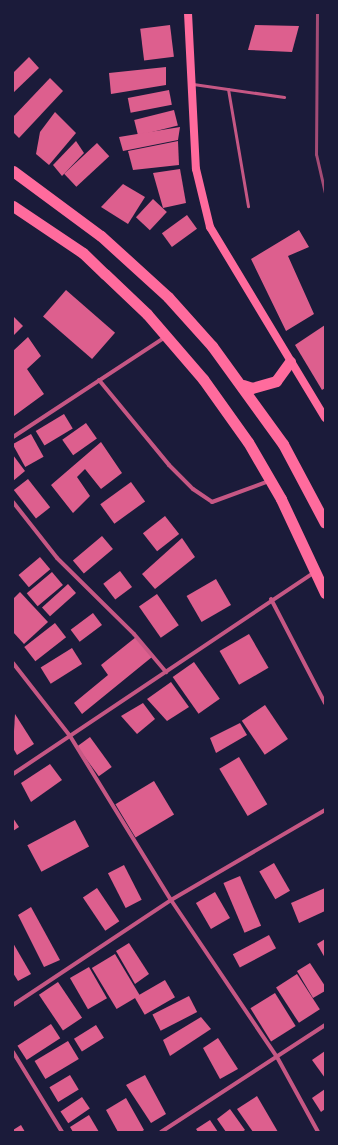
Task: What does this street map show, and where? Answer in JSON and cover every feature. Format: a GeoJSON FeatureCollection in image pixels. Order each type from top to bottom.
{"type":"FeatureCollection","features":[{"type":"Feature","properties":{"kind":"highway"},"geometry":{"type":"LineString","coordinates":[[13,171],[102,236],[168,297],[243,386],[283,444],[325,523]]}},
{"type":"Feature","properties":{"kind":"highway"},"geometry":{"type":"LineString","coordinates":[[13,206],[83,253],[167,335],[203,379],[270,480],[316,571],[325,593]]}},
{"type":"Feature","properties":{"kind":"highway"},"geometry":{"type":"LineString","coordinates":[[243,386],[252,388],[276,381],[290,362]]}},
{"type":"Feature","properties":{"kind":"main road"},"geometry":{"type":"LineString","coordinates":[[188,13],[196,169],[210,227],[325,418]]}},
{"type":"Feature","properties":{"kind":"street"},"geometry":{"type":"LineString","coordinates":[[13,437],[167,335]]}},
{"type":"Feature","properties":{"kind":"street"},"geometry":{"type":"LineString","coordinates":[[100,380],[169,465],[192,489],[212,502],[270,480]]}},
{"type":"Feature","properties":{"kind":"street"},"geometry":{"type":"LineString","coordinates":[[13,502],[57,558],[134,634],[166,672]]}},
{"type":"Feature","properties":{"kind":"street"},"geometry":{"type":"LineString","coordinates":[[13,774],[166,672],[271,599],[316,571]]}},
{"type":"Feature","properties":{"kind":"street"},"geometry":{"type":"LineString","coordinates":[[271,599],[325,703]]}},
{"type":"Feature","properties":{"kind":"street"},"geometry":{"type":"LineString","coordinates":[[13,663],[70,736],[171,900],[277,1057],[318,1132]]}},
{"type":"Feature","properties":{"kind":"street"},"geometry":{"type":"LineString","coordinates":[[13,1005],[171,900],[325,810]]}},
{"type":"Feature","properties":{"kind":"street"},"geometry":{"type":"LineString","coordinates":[[161,1132],[325,1025]]}},
{"type":"Feature","properties":{"kind":"street"},"geometry":{"type":"LineString","coordinates":[[13,1052],[62,1132]]}},
{"type":"Feature","properties":{"kind":"lane"},"geometry":{"type":"LineString","coordinates":[[191,84],[284,97]]}},
{"type":"Feature","properties":{"kind":"lane"},"geometry":{"type":"LineString","coordinates":[[228,89],[248,206]]}},
{"type":"Feature","properties":{"kind":"building"},"geometry":{"type":"Polygon","coordinates":[[[170,25],[174,57],[144,60],[140,29],[170,25]]]}},
{"type":"Feature","properties":{"kind":"building"},"geometry":{"type":"Polygon","coordinates":[[[255,25],[299,26],[292,52],[248,50],[255,25]]]}},
{"type":"Feature","properties":{"kind":"building"},"geometry":{"type":"Polygon","coordinates":[[[29,57],[39,68],[13,93],[13,73],[29,57]]]}},
{"type":"Feature","properties":{"kind":"building"},"geometry":{"type":"Polygon","coordinates":[[[166,67],[166,85],[111,94],[109,73],[166,67]]]}},
{"type":"Feature","properties":{"kind":"building"},"geometry":{"type":"Polygon","coordinates":[[[50,78],[63,91],[19,138],[13,132],[13,117],[50,78]]]}},
{"type":"Feature","properties":{"kind":"building"},"geometry":{"type":"Polygon","coordinates":[[[169,90],[172,105],[131,113],[128,98],[169,90]]]}},
{"type":"Feature","properties":{"kind":"building"},"geometry":{"type":"Polygon","coordinates":[[[174,110],[178,126],[138,135],[134,120],[174,110]]]}},
{"type":"Feature","properties":{"kind":"building"},"geometry":{"type":"Polygon","coordinates":[[[55,112],[76,133],[49,165],[36,154],[40,132],[55,112]]]}},
{"type":"Feature","properties":{"kind":"building"},"geometry":{"type":"Polygon","coordinates":[[[180,127],[178,140],[123,151],[119,137],[180,127]]]}},
{"type":"Feature","properties":{"kind":"building"},"geometry":{"type":"Polygon","coordinates":[[[76,141],[84,153],[62,176],[53,165],[76,141]]]}},
{"type":"Feature","properties":{"kind":"building"},"geometry":{"type":"Polygon","coordinates":[[[178,141],[179,165],[133,170],[128,151],[178,141]]]}},
{"type":"Feature","properties":{"kind":"building"},"geometry":{"type":"Polygon","coordinates":[[[97,143],[109,156],[76,187],[64,174],[97,143]]]}},
{"type":"Feature","properties":{"kind":"building"},"geometry":{"type":"Polygon","coordinates":[[[180,169],[186,203],[163,208],[153,173],[180,169]]]}},
{"type":"Feature","properties":{"kind":"building"},"geometry":{"type":"Polygon","coordinates":[[[123,184],[145,197],[128,224],[101,207],[123,184]]]}},
{"type":"Feature","properties":{"kind":"building"},"geometry":{"type":"Polygon","coordinates":[[[153,199],[167,212],[150,230],[136,217],[153,199]]]}},
{"type":"Feature","properties":{"kind":"building"},"geometry":{"type":"Polygon","coordinates":[[[187,215],[197,229],[172,247],[162,233],[187,215]]]}},
{"type":"Feature","properties":{"kind":"building"},"geometry":{"type":"Polygon","coordinates":[[[299,230],[309,247],[288,256],[314,314],[286,331],[251,259],[299,230]]]}},
{"type":"Feature","properties":{"kind":"building"},"geometry":{"type":"Polygon","coordinates":[[[66,290],[115,333],[92,359],[43,316],[66,290]]]}},
{"type":"Feature","properties":{"kind":"building"},"geometry":{"type":"Polygon","coordinates":[[[13,316],[23,326],[13,336],[13,316]]]}},
{"type":"Feature","properties":{"kind":"building"},"geometry":{"type":"Polygon","coordinates":[[[325,325],[325,388],[322,390],[295,345],[325,325]]]}},
{"type":"Feature","properties":{"kind":"building"},"geometry":{"type":"Polygon","coordinates":[[[28,337],[41,356],[27,369],[44,394],[14,416],[13,351],[28,337]]]}},
{"type":"Feature","properties":{"kind":"building"},"geometry":{"type":"Polygon","coordinates":[[[64,414],[73,429],[44,446],[36,431],[64,414]]]}},
{"type":"Feature","properties":{"kind":"building"},"geometry":{"type":"Polygon","coordinates":[[[86,423],[97,439],[73,455],[62,440],[86,423]]]}},
{"type":"Feature","properties":{"kind":"building"},"geometry":{"type":"Polygon","coordinates":[[[31,434],[44,457],[25,467],[13,444],[31,434]]]}},
{"type":"Feature","properties":{"kind":"building"},"geometry":{"type":"Polygon","coordinates":[[[101,442],[122,473],[101,489],[85,469],[77,477],[90,496],[73,513],[51,485],[101,442]]]}},
{"type":"Feature","properties":{"kind":"building"},"geometry":{"type":"Polygon","coordinates":[[[13,455],[25,471],[13,481],[13,455]]]}},
{"type":"Feature","properties":{"kind":"building"},"geometry":{"type":"Polygon","coordinates":[[[28,479],[50,507],[36,518],[14,490],[28,479]]]}},
{"type":"Feature","properties":{"kind":"building"},"geometry":{"type":"Polygon","coordinates":[[[131,482],[145,501],[114,524],[100,504],[131,482]]]}},
{"type":"Feature","properties":{"kind":"building"},"geometry":{"type":"Polygon","coordinates":[[[165,516],[179,534],[157,551],[143,533],[165,516]]]}},
{"type":"Feature","properties":{"kind":"building"},"geometry":{"type":"Polygon","coordinates":[[[102,536],[113,549],[84,573],[73,560],[102,536]]]}},
{"type":"Feature","properties":{"kind":"building"},"geometry":{"type":"Polygon","coordinates":[[[182,538],[195,557],[155,589],[142,574],[182,538]]]}},
{"type":"Feature","properties":{"kind":"building"},"geometry":{"type":"Polygon","coordinates":[[[40,557],[50,569],[29,587],[19,575],[40,557]]]}},
{"type":"Feature","properties":{"kind":"building"},"geometry":{"type":"Polygon","coordinates":[[[120,571],[132,587],[115,600],[103,584],[120,571]]]}},
{"type":"Feature","properties":{"kind":"building"},"geometry":{"type":"Polygon","coordinates":[[[52,572],[63,585],[38,606],[27,593],[52,572]]]}},
{"type":"Feature","properties":{"kind":"building"},"geometry":{"type":"Polygon","coordinates":[[[216,579],[231,605],[202,622],[187,596],[216,579]]]}},
{"type":"Feature","properties":{"kind":"building"},"geometry":{"type":"Polygon","coordinates":[[[68,584],[76,593],[50,616],[42,607],[68,584]]]}},
{"type":"Feature","properties":{"kind":"building"},"geometry":{"type":"Polygon","coordinates":[[[20,592],[48,622],[24,644],[13,632],[13,599],[20,592]]]}},
{"type":"Feature","properties":{"kind":"building"},"geometry":{"type":"Polygon","coordinates":[[[157,594],[179,625],[161,638],[139,607],[157,594]]]}},
{"type":"Feature","properties":{"kind":"building"},"geometry":{"type":"Polygon","coordinates":[[[93,613],[102,625],[80,642],[71,630],[93,613]]]}},
{"type":"Feature","properties":{"kind":"building"},"geometry":{"type":"Polygon","coordinates":[[[55,623],[66,637],[35,661],[24,647],[55,623]]]}},
{"type":"Feature","properties":{"kind":"building"},"geometry":{"type":"Polygon","coordinates":[[[249,634],[268,668],[239,685],[220,651],[249,634]]]}},
{"type":"Feature","properties":{"kind":"building"},"geometry":{"type":"Polygon","coordinates":[[[136,637],[152,657],[82,714],[74,703],[108,675],[101,665],[136,637]]]}},
{"type":"Feature","properties":{"kind":"building"},"geometry":{"type":"Polygon","coordinates":[[[72,648],[82,664],[51,684],[41,668],[72,648]]]}},
{"type":"Feature","properties":{"kind":"building"},"geometry":{"type":"Polygon","coordinates":[[[194,662],[220,699],[199,714],[173,677],[194,662]]]}},
{"type":"Feature","properties":{"kind":"building"},"geometry":{"type":"Polygon","coordinates":[[[171,682],[189,707],[167,721],[147,699],[171,682]]]}},
{"type":"Feature","properties":{"kind":"building"},"geometry":{"type":"Polygon","coordinates":[[[143,703],[155,719],[137,734],[121,716],[143,703]]]}},
{"type":"Feature","properties":{"kind":"building"},"geometry":{"type":"Polygon","coordinates":[[[265,705],[288,739],[265,755],[242,721],[265,705]]]}},
{"type":"Feature","properties":{"kind":"building"},"geometry":{"type":"Polygon","coordinates":[[[15,714],[34,744],[17,755],[13,748],[15,714]]]}},
{"type":"Feature","properties":{"kind":"building"},"geometry":{"type":"Polygon","coordinates":[[[240,723],[247,735],[216,753],[210,738],[240,723]]]}},
{"type":"Feature","properties":{"kind":"building"},"geometry":{"type":"Polygon","coordinates":[[[90,737],[112,767],[99,776],[77,746],[90,737]]]}},
{"type":"Feature","properties":{"kind":"building"},"geometry":{"type":"Polygon","coordinates":[[[239,757],[267,804],[248,816],[219,769],[239,757]]]}},
{"type":"Feature","properties":{"kind":"building"},"geometry":{"type":"Polygon","coordinates":[[[50,764],[62,780],[31,802],[21,783],[50,764]]]}},
{"type":"Feature","properties":{"kind":"building"},"geometry":{"type":"Polygon","coordinates":[[[154,781],[174,814],[136,838],[115,804],[154,781]]]}},
{"type":"Feature","properties":{"kind":"building"},"geometry":{"type":"Polygon","coordinates":[[[13,818],[19,827],[13,831],[13,818]]]}},
{"type":"Feature","properties":{"kind":"building"},"geometry":{"type":"Polygon","coordinates":[[[75,820],[89,846],[41,872],[27,845],[75,820]]]}},
{"type":"Feature","properties":{"kind":"building"},"geometry":{"type":"Polygon","coordinates":[[[274,863],[290,891],[275,899],[259,871],[274,863]]]}},
{"type":"Feature","properties":{"kind":"building"},"geometry":{"type":"Polygon","coordinates":[[[124,865],[142,900],[126,908],[108,873],[124,865]]]}},
{"type":"Feature","properties":{"kind":"building"},"geometry":{"type":"Polygon","coordinates":[[[240,876],[261,926],[245,933],[223,883],[240,876]]]}},
{"type":"Feature","properties":{"kind":"building"},"geometry":{"type":"Polygon","coordinates":[[[97,888],[119,921],[105,931],[83,898],[97,888]]]}},
{"type":"Feature","properties":{"kind":"building"},"geometry":{"type":"Polygon","coordinates":[[[325,888],[325,911],[299,923],[291,903],[325,888]]]}},
{"type":"Feature","properties":{"kind":"building"},"geometry":{"type":"Polygon","coordinates":[[[215,892],[230,918],[211,929],[196,903],[215,892]]]}},
{"type":"Feature","properties":{"kind":"building"},"geometry":{"type":"Polygon","coordinates":[[[31,907],[60,960],[44,967],[18,915],[31,907]]]}},
{"type":"Feature","properties":{"kind":"building"},"geometry":{"type":"Polygon","coordinates":[[[269,935],[276,948],[240,967],[233,954],[269,935]]]}},
{"type":"Feature","properties":{"kind":"building"},"geometry":{"type":"Polygon","coordinates":[[[325,939],[325,958],[317,944],[325,939]]]}},
{"type":"Feature","properties":{"kind":"building"},"geometry":{"type":"Polygon","coordinates":[[[13,943],[31,974],[18,981],[13,973],[13,943]]]}},
{"type":"Feature","properties":{"kind":"building"},"geometry":{"type":"Polygon","coordinates":[[[129,943],[149,974],[135,984],[116,951],[129,943]]]}},
{"type":"Feature","properties":{"kind":"building"},"geometry":{"type":"Polygon","coordinates":[[[115,954],[140,995],[117,1009],[92,968],[115,954]]]}},
{"type":"Feature","properties":{"kind":"building"},"geometry":{"type":"Polygon","coordinates":[[[310,963],[325,986],[325,991],[313,998],[297,971],[310,963]]]}},
{"type":"Feature","properties":{"kind":"building"},"geometry":{"type":"Polygon","coordinates":[[[89,967],[107,998],[88,1009],[70,978],[89,967]]]}},
{"type":"Feature","properties":{"kind":"building"},"geometry":{"type":"Polygon","coordinates":[[[297,974],[320,1009],[299,1023],[276,988],[297,974]]]}},
{"type":"Feature","properties":{"kind":"building"},"geometry":{"type":"Polygon","coordinates":[[[165,980],[175,997],[145,1015],[135,998],[165,980]]]}},
{"type":"Feature","properties":{"kind":"building"},"geometry":{"type":"Polygon","coordinates":[[[58,982],[82,1018],[63,1031],[39,995],[58,982]]]}},
{"type":"Feature","properties":{"kind":"building"},"geometry":{"type":"Polygon","coordinates":[[[275,993],[296,1026],[271,1041],[250,1008],[275,993]]]}},
{"type":"Feature","properties":{"kind":"building"},"geometry":{"type":"Polygon","coordinates":[[[189,996],[197,1012],[161,1031],[152,1015],[189,996]]]}},
{"type":"Feature","properties":{"kind":"building"},"geometry":{"type":"Polygon","coordinates":[[[201,1017],[211,1029],[170,1056],[163,1040],[201,1017]]]}},
{"type":"Feature","properties":{"kind":"building"},"geometry":{"type":"Polygon","coordinates":[[[51,1024],[60,1038],[27,1060],[17,1046],[51,1024]]]}},
{"type":"Feature","properties":{"kind":"building"},"geometry":{"type":"Polygon","coordinates":[[[96,1025],[104,1038],[82,1051],[74,1039],[96,1025]]]}},
{"type":"Feature","properties":{"kind":"building"},"geometry":{"type":"Polygon","coordinates":[[[218,1038],[238,1069],[220,1079],[203,1048],[218,1038]]]}},
{"type":"Feature","properties":{"kind":"building"},"geometry":{"type":"Polygon","coordinates":[[[68,1041],[79,1059],[45,1079],[35,1061],[68,1041]]]}},
{"type":"Feature","properties":{"kind":"building"},"geometry":{"type":"Polygon","coordinates":[[[325,1051],[325,1078],[312,1060],[325,1051]]]}},
{"type":"Feature","properties":{"kind":"building"},"geometry":{"type":"Polygon","coordinates":[[[70,1075],[79,1090],[58,1102],[49,1087],[70,1075]]]}},
{"type":"Feature","properties":{"kind":"building"},"geometry":{"type":"Polygon","coordinates":[[[145,1075],[166,1114],[151,1123],[126,1085],[145,1075]]]}},
{"type":"Feature","properties":{"kind":"building"},"geometry":{"type":"Polygon","coordinates":[[[325,1089],[325,1109],[321,1112],[312,1098],[325,1089]]]}},
{"type":"Feature","properties":{"kind":"building"},"geometry":{"type":"Polygon","coordinates":[[[257,1096],[278,1132],[253,1132],[237,1109],[257,1096]]]}},
{"type":"Feature","properties":{"kind":"building"},"geometry":{"type":"Polygon","coordinates":[[[82,1097],[90,1109],[68,1123],[60,1112],[82,1097]]]}},
{"type":"Feature","properties":{"kind":"building"},"geometry":{"type":"Polygon","coordinates":[[[126,1098],[144,1130],[141,1132],[118,1132],[106,1110],[126,1098]]]}},
{"type":"Feature","properties":{"kind":"building"},"geometry":{"type":"Polygon","coordinates":[[[230,1109],[245,1130],[242,1132],[226,1132],[217,1119],[230,1109]]]}},
{"type":"Feature","properties":{"kind":"building"},"geometry":{"type":"Polygon","coordinates":[[[89,1115],[99,1132],[73,1132],[70,1127],[89,1115]]]}},
{"type":"Feature","properties":{"kind":"building"},"geometry":{"type":"Polygon","coordinates":[[[210,1120],[218,1132],[198,1132],[196,1129],[210,1120]]]}},
{"type":"Feature","properties":{"kind":"building"},"geometry":{"type":"Polygon","coordinates":[[[21,1125],[25,1132],[13,1132],[13,1130],[21,1125]]]}},
{"type":"Feature","properties":{"kind":"railway"},"geometry":{"type":"LineString","coordinates":[[317,13],[316,154],[325,193]]}}]}
